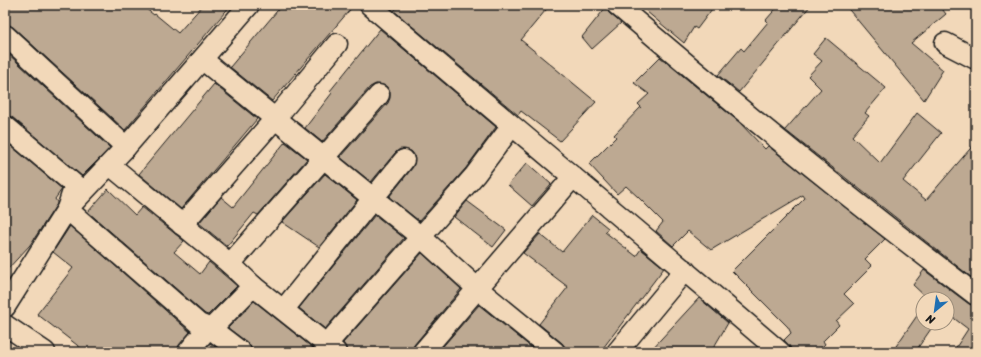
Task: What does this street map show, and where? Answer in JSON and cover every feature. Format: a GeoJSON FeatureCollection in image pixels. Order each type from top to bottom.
{"type":"FeatureCollection","features":[{"type":"Feature","properties":{"kind":"street"},"geometry":{"type":"LineString","coordinates":[[5,307],[67,209],[110,165],[203,60],[249,5]]}},
{"type":"Feature","properties":{"kind":"street"},"geometry":{"type":"LineString","coordinates":[[370,5],[512,127],[685,270],[780,352]]}},
{"type":"Feature","properties":{"kind":"street"},"geometry":{"type":"LineString","coordinates":[[617,5],[703,79],[914,248],[976,295]]}},
{"type":"Feature","properties":{"kind":"street"},"geometry":{"type":"LineString","coordinates":[[5,35],[126,147]]}},
{"type":"Feature","properties":{"kind":"street"},"geometry":{"type":"LineString","coordinates":[[945,43],[976,59]]}},
{"type":"Feature","properties":{"kind":"street"},"geometry":{"type":"LineString","coordinates":[[182,225],[274,120],[337,44]]}},
{"type":"Feature","properties":{"kind":"street"},"geometry":{"type":"LineString","coordinates":[[203,60],[274,120],[422,238],[478,289],[555,352]]}},
{"type":"Feature","properties":{"kind":"street"},"geometry":{"type":"LineString","coordinates":[[230,264],[379,96]]}},
{"type":"Feature","properties":{"kind":"street"},"geometry":{"type":"LineString","coordinates":[[5,126],[75,185],[67,209]]}},
{"type":"Feature","properties":{"kind":"street"},"geometry":{"type":"LineString","coordinates":[[110,165],[230,264],[253,286],[332,348],[475,175],[512,127]]}},
{"type":"Feature","properties":{"kind":"street"},"geometry":{"type":"LineString","coordinates":[[284,310],[404,160]]}},
{"type":"Feature","properties":{"kind":"street"},"geometry":{"type":"LineString","coordinates":[[423,352],[573,177]]}},
{"type":"Feature","properties":{"kind":"street"},"geometry":{"type":"LineString","coordinates":[[67,209],[199,324],[209,329],[241,352]]}},
{"type":"Feature","properties":{"kind":"street"},"geometry":{"type":"LineString","coordinates":[[617,352],[685,270]]}},
{"type":"Feature","properties":{"kind":"street"},"geometry":{"type":"LineString","coordinates":[[188,352],[253,286]]}},
{"type":"Feature","properties":{"kind":"street"},"geometry":{"type":"LineString","coordinates":[[5,325],[45,352]]}},
{"type":"Feature","properties":{"kind":"building"},"geometry":{"type":"Polygon","coordinates":[[[5,5],[141,5],[154,15],[155,14],[178,33],[203,5],[231,5],[125,130],[13,27],[5,24],[5,5]]]}},
{"type":"Feature","properties":{"kind":"building"},"geometry":{"type":"Polygon","coordinates":[[[282,5],[354,5],[272,101],[230,67],[282,5]]]}},
{"type":"Feature","properties":{"kind":"building"},"geometry":{"type":"Polygon","coordinates":[[[399,5],[550,5],[521,40],[596,102],[560,141],[521,111],[518,115],[394,11],[399,5]]]}},
{"type":"Feature","properties":{"kind":"building"},"geometry":{"type":"Polygon","coordinates":[[[635,5],[715,5],[697,29],[694,27],[684,43],[640,6],[638,8],[635,5]]]}},
{"type":"Feature","properties":{"kind":"building"},"geometry":{"type":"Polygon","coordinates":[[[779,5],[811,5],[739,92],[718,75],[741,48],[744,51],[768,22],[766,20],[779,5]]]}},
{"type":"Feature","properties":{"kind":"building"},"geometry":{"type":"Polygon","coordinates":[[[845,5],[939,5],[946,14],[911,43],[943,70],[924,100],[845,5]]]}},
{"type":"Feature","properties":{"kind":"building"},"geometry":{"type":"Polygon","coordinates":[[[606,7],[609,13],[621,23],[592,49],[582,37],[606,7]]]}},
{"type":"Feature","properties":{"kind":"building"},"geometry":{"type":"Polygon","coordinates":[[[380,29],[496,127],[466,168],[419,221],[389,197],[413,167],[415,156],[411,151],[400,149],[371,182],[340,157],[388,103],[390,92],[386,86],[376,84],[370,87],[322,142],[305,128],[332,93],[330,91],[380,29]]]}},
{"type":"Feature","properties":{"kind":"building"},"geometry":{"type":"Polygon","coordinates":[[[826,38],[886,88],[865,113],[869,116],[852,136],[880,163],[917,113],[941,133],[903,181],[926,200],[976,142],[976,281],[785,130],[821,89],[808,76],[822,61],[813,54],[826,38]]]}},
{"type":"Feature","properties":{"kind":"building"},"geometry":{"type":"Polygon","coordinates":[[[5,51],[110,148],[82,176],[12,117],[5,115],[5,51]]]}},
{"type":"Feature","properties":{"kind":"building"},"geometry":{"type":"Polygon","coordinates":[[[660,57],[739,122],[765,149],[768,146],[885,239],[865,259],[872,266],[844,294],[854,304],[836,321],[839,325],[823,341],[825,344],[817,352],[791,352],[791,348],[784,340],[791,333],[788,327],[732,271],[805,198],[803,195],[711,250],[688,231],[673,246],[656,231],[663,222],[638,197],[626,186],[617,194],[589,164],[616,137],[614,135],[641,107],[638,104],[649,94],[634,83],[660,57]]]}},
{"type":"Feature","properties":{"kind":"building"},"geometry":{"type":"Polygon","coordinates":[[[214,84],[257,119],[181,209],[139,174],[214,84]]]}},
{"type":"Feature","properties":{"kind":"building"},"geometry":{"type":"Polygon","coordinates":[[[5,141],[62,189],[55,199],[57,204],[30,245],[5,272],[5,141]]]}},
{"type":"Feature","properties":{"kind":"building"},"geometry":{"type":"Polygon","coordinates":[[[285,142],[307,159],[258,215],[254,213],[227,246],[199,223],[221,197],[233,207],[285,142]]]}},
{"type":"Feature","properties":{"kind":"building"},"geometry":{"type":"Polygon","coordinates":[[[527,163],[551,184],[532,206],[508,185],[527,163]]]}},
{"type":"Feature","properties":{"kind":"building"},"geometry":{"type":"Polygon","coordinates":[[[325,174],[357,200],[319,247],[282,222],[325,174]]]}},
{"type":"Feature","properties":{"kind":"building"},"geometry":{"type":"Polygon","coordinates":[[[108,189],[135,215],[142,207],[184,241],[174,252],[200,274],[209,262],[237,286],[208,315],[205,314],[88,212],[108,189]]]}},
{"type":"Feature","properties":{"kind":"building"},"geometry":{"type":"Polygon","coordinates":[[[467,201],[506,230],[493,247],[454,217],[467,201]]]}},
{"type":"Feature","properties":{"kind":"building"},"geometry":{"type":"Polygon","coordinates":[[[375,215],[404,238],[325,329],[299,308],[375,215]]]}},
{"type":"Feature","properties":{"kind":"building"},"geometry":{"type":"Polygon","coordinates":[[[592,215],[608,228],[605,232],[636,256],[641,249],[664,268],[600,352],[566,352],[562,343],[539,324],[568,287],[523,253],[540,234],[562,252],[592,215]]]}},
{"type":"Feature","properties":{"kind":"building"},"geometry":{"type":"Polygon","coordinates":[[[70,226],[190,332],[179,345],[177,352],[86,352],[37,314],[73,268],[53,252],[70,226]]]}},
{"type":"Feature","properties":{"kind":"building"},"geometry":{"type":"Polygon","coordinates":[[[422,253],[461,289],[414,345],[412,352],[347,352],[343,343],[422,253]]]}},
{"type":"Feature","properties":{"kind":"building"},"geometry":{"type":"Polygon","coordinates":[[[924,270],[952,291],[919,291],[913,285],[924,270]]]}},
{"type":"Feature","properties":{"kind":"building"},"geometry":{"type":"Polygon","coordinates":[[[955,293],[969,304],[976,306],[976,352],[953,352],[968,329],[955,319],[955,293]]]}},
{"type":"Feature","properties":{"kind":"building"},"geometry":{"type":"Polygon","coordinates":[[[699,298],[728,323],[711,352],[649,352],[699,298]]]}},
{"type":"Feature","properties":{"kind":"building"},"geometry":{"type":"Polygon","coordinates":[[[254,301],[318,352],[252,352],[248,343],[228,328],[254,301]]]}},
{"type":"Feature","properties":{"kind":"building"},"geometry":{"type":"Polygon","coordinates":[[[479,305],[537,352],[438,352],[479,305]]]}},
{"type":"Feature","properties":{"kind":"building"},"geometry":{"type":"Polygon","coordinates":[[[915,319],[915,331],[929,331],[915,352],[892,352],[915,319]]]}},
{"type":"Feature","properties":{"kind":"building"},"geometry":{"type":"Polygon","coordinates":[[[210,343],[222,352],[203,352],[210,343]]]}}]}
